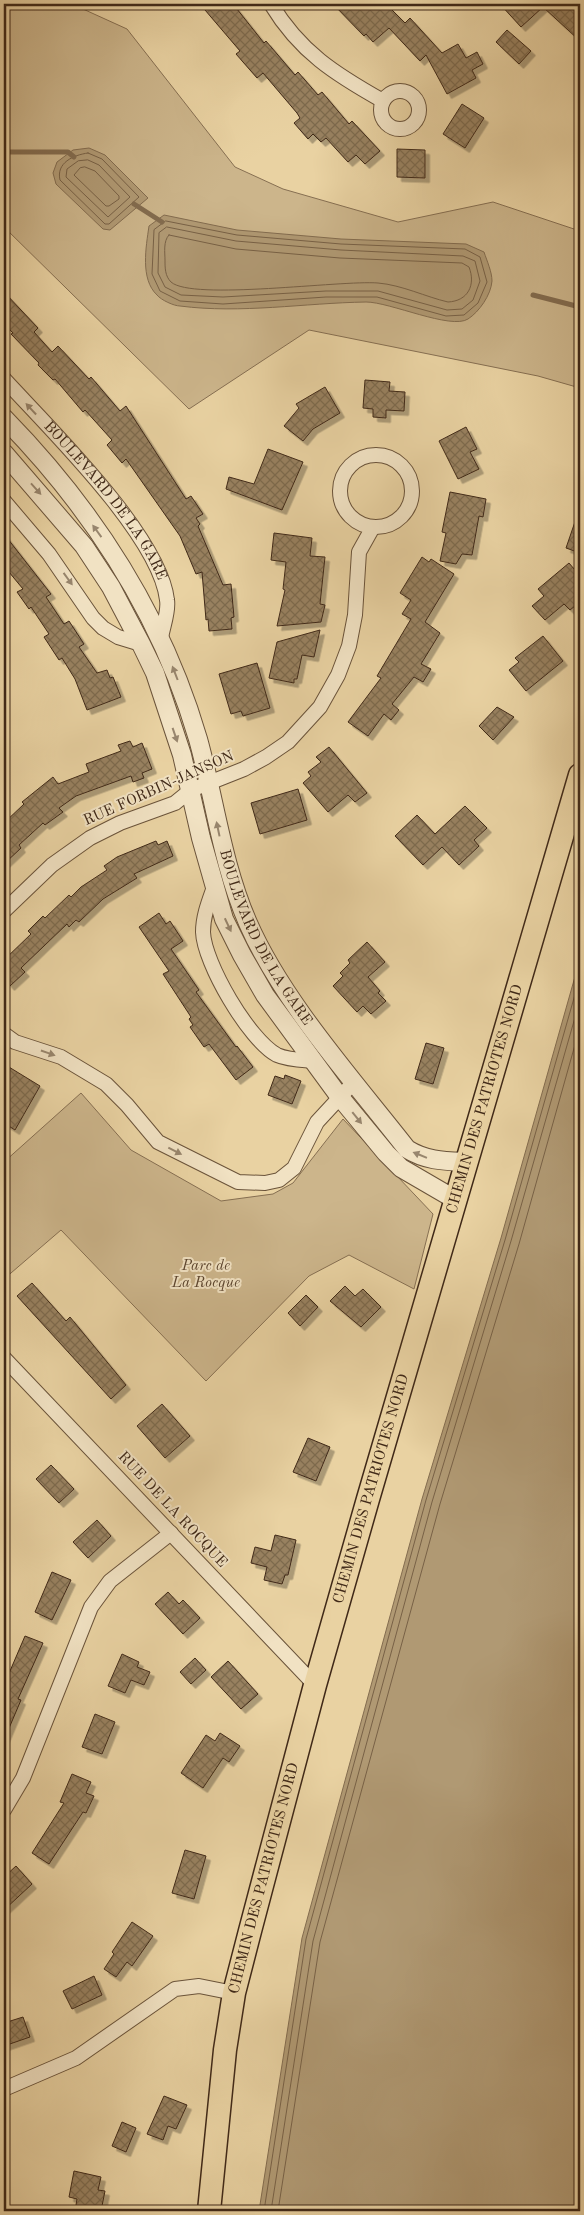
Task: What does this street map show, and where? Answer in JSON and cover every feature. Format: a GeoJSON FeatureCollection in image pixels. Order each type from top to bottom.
{"type":"FeatureCollection","features":[{"type":"Feature","properties":{"kind":"main road","name":"CHEMIN DES PATRIOTES NORD"},"geometry":{"type":"LineString","coordinates":[[209,2211],[225,2050],[234,1994],[315,1685],[580,775]]}},
{"type":"Feature","properties":{"kind":"street"},"geometry":{"type":"LineString","coordinates":[[271,4],[297,42],[320,62],[342,78],[383,101]]}},
{"type":"Feature","properties":{"kind":"street","name":"BOULEVARD DE LA GARE"},"geometry":{"type":"LineString","coordinates":[[4,379],[93,477],[144,543],[158,565],[168,602],[161,638]]}},
{"type":"Feature","properties":{"kind":"street","name":"BOULEVARD DE LA GARE"},"geometry":{"type":"LineString","coordinates":[[4,418],[65,488],[127,573],[161,638],[197,735],[210,781],[218,831],[235,890],[248,924],[284,987],[354,1082],[407,1149],[419,1156],[438,1161],[467,1162]]}},
{"type":"Feature","properties":{"kind":"street","name":"BOULEVARD DE LA GARE"},"geometry":{"type":"LineString","coordinates":[[4,453],[84,546],[111,587],[141,644],[154,672],[182,755],[214,887],[224,919],[246,963],[279,1015],[315,1061],[339,1096],[401,1168],[456,1200]]}},
{"type":"Feature","properties":{"kind":"street"},"geometry":{"type":"LineString","coordinates":[[379,454],[390,457],[402,466],[410,479],[412,497],[408,509],[397,520],[386,526],[373,527],[358,523],[348,515],[341,501],[339,488],[342,476],[352,464],[366,456],[379,454]]}},
{"type":"Feature","properties":{"kind":"street"},"geometry":{"type":"LineString","coordinates":[[4,501],[49,554],[93,618],[103,628],[118,637],[141,644]]}},
{"type":"Feature","properties":{"kind":"street","name":"RUE FORBIN-JANSON"},"geometry":{"type":"LineString","coordinates":[[4,911],[52,864],[76,846],[120,823],[175,803],[191,790],[244,769],[266,758],[288,742],[320,707],[338,675],[349,646],[355,615],[359,552],[373,527]]}},
{"type":"Feature","properties":{"kind":"street","name":"BOULEVARD DE LA GARE"},"geometry":{"type":"LineString","coordinates":[[214,887],[205,915],[203,931],[206,951],[214,971],[250,1030],[265,1046],[278,1055],[315,1061]]}},
{"type":"Feature","properties":{"kind":"street"},"geometry":{"type":"LineString","coordinates":[[4,1034],[16,1042],[61,1057],[106,1084],[127,1105],[158,1142],[238,1182],[265,1183],[279,1180],[294,1168],[317,1122],[339,1096],[354,1082]]}},
{"type":"Feature","properties":{"kind":"street","name":"RUE DE LA ROCQUE"},"geometry":{"type":"LineString","coordinates":[[4,1358],[315,1685]]}},
{"type":"Feature","properties":{"kind":"street"},"geometry":{"type":"LineString","coordinates":[[4,1810],[23,1778],[92,1607],[110,1581],[171,1533]]}},
{"type":"Feature","properties":{"kind":"street"},"geometry":{"type":"LineString","coordinates":[[4,2090],[76,2058],[175,1989],[199,1986],[234,1994]]}},
{"type":"Feature","properties":{"kind":"green space"},"geometry":{"type":"Polygon","coordinates":[[[4,4],[72,4],[127,29],[235,167],[283,189],[398,222],[493,202],[580,231],[580,388],[538,376],[309,330],[189,409],[4,227],[4,4]]]}},
{"type":"Feature","properties":{"kind":"green space","name":"Parc de La Rocque"},"geometry":{"type":"Polygon","coordinates":[[[81,1093],[131,1150],[221,1201],[273,1194],[293,1183],[343,1119],[433,1214],[414,1289],[349,1255],[309,1276],[206,1381],[61,1230],[4,1279],[4,1162],[81,1093]]]}},
{"type":"Feature","properties":{"kind":"water"},"geometry":{"type":"Polygon","coordinates":[[[89,148],[105,155],[148,198],[110,230],[103,229],[56,184],[53,173],[57,162],[73,150],[89,148]]]}},
{"type":"Feature","properties":{"kind":"water"},"geometry":{"type":"Polygon","coordinates":[[[164,215],[237,230],[341,239],[466,244],[484,252],[491,274],[491,286],[484,303],[468,319],[460,321],[448,321],[390,306],[366,302],[249,309],[177,306],[164,301],[157,295],[148,280],[146,272],[149,226],[164,215]]]}},
{"type":"Feature","properties":{"kind":"water"},"geometry":{"type":"Polygon","coordinates":[[[580,959],[580,2211],[259,2211],[302,1938],[422,1499],[501,1238],[580,959]]]}},
{"type":"Feature","properties":{"kind":"building"},"geometry":{"type":"Polygon","coordinates":[[[213,4],[233,4],[264,43],[266,41],[295,75],[298,72],[318,95],[322,92],[349,124],[352,121],[380,151],[365,164],[356,155],[348,162],[326,138],[321,142],[313,134],[308,139],[294,123],[300,118],[297,113],[263,73],[257,78],[236,54],[240,51],[205,10],[213,4]]]}},
{"type":"Feature","properties":{"kind":"building"},"geometry":{"type":"Polygon","coordinates":[[[333,4],[386,4],[405,23],[410,18],[442,53],[458,44],[466,58],[477,52],[483,64],[472,70],[476,78],[447,94],[426,55],[420,61],[389,28],[373,42],[366,34],[364,36],[333,4]]]}},
{"type":"Feature","properties":{"kind":"building"},"geometry":{"type":"Polygon","coordinates":[[[500,4],[569,4],[580,14],[580,41],[543,7],[521,27],[500,4]]]}},
{"type":"Feature","properties":{"kind":"building"},"geometry":{"type":"Polygon","coordinates":[[[507,30],[531,51],[519,64],[496,42],[507,30]]]}},
{"type":"Feature","properties":{"kind":"building"},"geometry":{"type":"Polygon","coordinates":[[[462,104],[484,118],[465,148],[443,134],[462,104]]]}},
{"type":"Feature","properties":{"kind":"building"},"geometry":{"type":"Polygon","coordinates":[[[397,149],[425,150],[425,178],[397,177],[397,149]]]}},
{"type":"Feature","properties":{"kind":"building"},"geometry":{"type":"Polygon","coordinates":[[[4,292],[38,328],[34,332],[52,352],[58,346],[89,379],[91,377],[120,411],[126,406],[186,499],[191,496],[203,514],[196,518],[200,524],[198,526],[223,585],[231,584],[234,617],[231,618],[232,629],[209,631],[208,619],[206,620],[202,572],[196,574],[180,536],[126,459],[122,463],[107,445],[112,440],[85,410],[83,412],[55,379],[53,380],[38,365],[39,363],[11,334],[13,333],[7,327],[9,325],[4,319],[4,292]]]}},
{"type":"Feature","properties":{"kind":"building"},"geometry":{"type":"Polygon","coordinates":[[[365,380],[390,382],[389,391],[405,392],[404,411],[386,410],[386,418],[373,417],[373,409],[363,408],[365,380]]]}},
{"type":"Feature","properties":{"kind":"building"},"geometry":{"type":"Polygon","coordinates":[[[325,387],[340,413],[313,429],[303,441],[284,426],[299,408],[296,404],[325,387]]]}},
{"type":"Feature","properties":{"kind":"building"},"geometry":{"type":"Polygon","coordinates":[[[466,427],[477,449],[470,452],[479,469],[458,479],[439,441],[466,427]]]}},
{"type":"Feature","properties":{"kind":"building"},"geometry":{"type":"Polygon","coordinates":[[[268,449],[303,462],[282,510],[226,489],[229,477],[254,484],[268,449]]]}},
{"type":"Feature","properties":{"kind":"building"},"geometry":{"type":"Polygon","coordinates":[[[450,492],[486,499],[483,517],[479,516],[472,555],[462,554],[456,564],[440,561],[446,533],[442,532],[450,492]]]}},
{"type":"Feature","properties":{"kind":"building"},"geometry":{"type":"Polygon","coordinates":[[[578,513],[580,513],[580,553],[566,548],[578,513]]]}},
{"type":"Feature","properties":{"kind":"building"},"geometry":{"type":"Polygon","coordinates":[[[274,533],[312,538],[310,556],[325,557],[320,604],[325,605],[321,622],[277,626],[285,590],[283,589],[286,562],[271,560],[274,533]]]}},
{"type":"Feature","properties":{"kind":"building"},"geometry":{"type":"Polygon","coordinates":[[[4,534],[51,594],[46,597],[64,624],[69,621],[84,644],[79,647],[97,673],[107,670],[110,678],[113,677],[121,697],[87,710],[75,679],[62,658],[59,660],[44,637],[49,634],[31,607],[29,609],[17,592],[23,589],[4,566],[4,534]]]}},
{"type":"Feature","properties":{"kind":"building"},"geometry":{"type":"Polygon","coordinates":[[[422,557],[429,562],[431,559],[454,574],[425,622],[440,633],[421,664],[431,669],[423,682],[414,677],[392,704],[399,710],[391,720],[384,714],[368,736],[348,722],[381,678],[377,676],[411,619],[402,614],[411,600],[400,593],[422,557]]]}},
{"type":"Feature","properties":{"kind":"building"},"geometry":{"type":"Polygon","coordinates":[[[569,563],[580,576],[580,602],[570,610],[564,604],[545,620],[532,606],[544,596],[538,589],[569,563]]]}},
{"type":"Feature","properties":{"kind":"building"},"geometry":{"type":"Polygon","coordinates":[[[320,630],[314,657],[302,655],[297,679],[294,679],[294,683],[269,678],[277,642],[320,630]]]}},
{"type":"Feature","properties":{"kind":"building"},"geometry":{"type":"Polygon","coordinates":[[[543,636],[563,661],[526,691],[509,670],[519,662],[515,658],[543,636]]]}},
{"type":"Feature","properties":{"kind":"building"},"geometry":{"type":"Polygon","coordinates":[[[257,663],[270,708],[243,716],[241,711],[231,714],[219,674],[257,663]]]}},
{"type":"Feature","properties":{"kind":"building"},"geometry":{"type":"Polygon","coordinates":[[[497,707],[514,717],[493,740],[479,726],[497,707]]]}},
{"type":"Feature","properties":{"kind":"building"},"geometry":{"type":"Polygon","coordinates":[[[130,741],[133,747],[142,743],[152,769],[142,773],[144,778],[133,782],[131,776],[76,796],[59,808],[63,812],[45,825],[43,823],[19,845],[21,848],[4,864],[4,823],[24,804],[22,802],[53,777],[58,784],[89,772],[86,764],[121,751],[118,745],[130,741]]]}},
{"type":"Feature","properties":{"kind":"building"},"geometry":{"type":"Polygon","coordinates":[[[329,747],[367,793],[355,802],[348,795],[328,812],[303,783],[311,776],[308,772],[321,762],[316,757],[329,747]]]}},
{"type":"Feature","properties":{"kind":"building"},"geometry":{"type":"Polygon","coordinates":[[[298,789],[307,820],[260,834],[251,803],[298,789]]]}},
{"type":"Feature","properties":{"kind":"building"},"geometry":{"type":"Polygon","coordinates":[[[465,806],[487,828],[474,840],[479,846],[459,865],[442,847],[423,865],[395,836],[417,815],[435,834],[465,806]]]}},
{"type":"Feature","properties":{"kind":"building"},"geometry":{"type":"Polygon","coordinates":[[[156,841],[158,845],[167,841],[173,856],[134,874],[137,878],[103,899],[79,922],[76,920],[69,927],[67,924],[21,968],[25,972],[10,986],[4,979],[4,960],[31,934],[28,931],[43,916],[45,918],[69,895],[71,897],[81,887],[107,870],[104,866],[117,857],[156,841]]]}},
{"type":"Feature","properties":{"kind":"building"},"geometry":{"type":"Polygon","coordinates":[[[159,913],[166,924],[170,921],[183,941],[171,949],[199,990],[196,992],[253,1067],[236,1080],[209,1044],[204,1047],[190,1027],[193,1025],[189,1019],[191,1017],[163,974],[169,971],[139,927],[159,913]]]}},
{"type":"Feature","properties":{"kind":"building"},"geometry":{"type":"Polygon","coordinates":[[[367,942],[385,962],[368,977],[380,991],[378,993],[386,1001],[371,1014],[363,1006],[357,1012],[333,986],[343,976],[340,973],[350,963],[348,960],[367,942]]]}},
{"type":"Feature","properties":{"kind":"building"},"geometry":{"type":"Polygon","coordinates":[[[426,1043],[444,1048],[433,1084],[415,1079],[426,1043]]]}},
{"type":"Feature","properties":{"kind":"building"},"geometry":{"type":"Polygon","coordinates":[[[4,1064],[40,1086],[15,1130],[4,1123],[4,1064]]]}},
{"type":"Feature","properties":{"kind":"building"},"geometry":{"type":"Polygon","coordinates":[[[285,1075],[301,1081],[292,1104],[268,1095],[275,1076],[284,1079],[285,1075]]]}},
{"type":"Feature","properties":{"kind":"building"},"geometry":{"type":"Polygon","coordinates":[[[32,1283],[66,1321],[70,1317],[126,1385],[111,1399],[17,1296],[32,1283]]]}},
{"type":"Feature","properties":{"kind":"building"},"geometry":{"type":"Polygon","coordinates":[[[345,1286],[355,1296],[363,1289],[381,1307],[361,1327],[330,1301],[345,1286]]]}},
{"type":"Feature","properties":{"kind":"building"},"geometry":{"type":"Polygon","coordinates":[[[306,1295],[318,1307],[300,1326],[288,1313],[306,1295]]]}},
{"type":"Feature","properties":{"kind":"building"},"geometry":{"type":"Polygon","coordinates":[[[162,1404],[190,1436],[165,1458],[137,1426],[162,1404]]]}},
{"type":"Feature","properties":{"kind":"building"},"geometry":{"type":"Polygon","coordinates":[[[308,1438],[330,1447],[316,1481],[293,1472],[308,1438]]]}},
{"type":"Feature","properties":{"kind":"building"},"geometry":{"type":"Polygon","coordinates":[[[51,1465],[74,1489],[59,1503],[36,1479],[51,1465]]]}},
{"type":"Feature","properties":{"kind":"building"},"geometry":{"type":"Polygon","coordinates":[[[97,1520],[111,1536],[88,1558],[73,1542],[97,1520]]]}},
{"type":"Feature","properties":{"kind":"building"},"geometry":{"type":"Polygon","coordinates":[[[275,1535],[296,1540],[288,1575],[285,1575],[282,1584],[264,1580],[267,1567],[251,1563],[255,1547],[271,1551],[275,1535]]]}},
{"type":"Feature","properties":{"kind":"building"},"geometry":{"type":"Polygon","coordinates":[[[52,1572],[71,1580],[52,1620],[35,1612],[52,1572]]]}},
{"type":"Feature","properties":{"kind":"building"},"geometry":{"type":"Polygon","coordinates":[[[168,1592],[179,1604],[183,1600],[200,1618],[183,1634],[155,1604],[168,1592]]]}},
{"type":"Feature","properties":{"kind":"building"},"geometry":{"type":"Polygon","coordinates":[[[25,1636],[43,1643],[18,1699],[21,1700],[4,1740],[4,1685],[25,1636]]]}},
{"type":"Feature","properties":{"kind":"building"},"geometry":{"type":"Polygon","coordinates":[[[122,1654],[139,1662],[137,1667],[150,1672],[144,1685],[131,1680],[125,1693],[108,1686],[122,1654]]]}},
{"type":"Feature","properties":{"kind":"building"},"geometry":{"type":"Polygon","coordinates":[[[195,1658],[206,1670],[191,1684],[180,1672],[195,1658]]]}},
{"type":"Feature","properties":{"kind":"building"},"geometry":{"type":"Polygon","coordinates":[[[228,1661],[258,1694],[241,1709],[211,1677],[228,1661]]]}},
{"type":"Feature","properties":{"kind":"building"},"geometry":{"type":"Polygon","coordinates":[[[95,1714],[115,1722],[102,1754],[82,1747],[95,1714]]]}},
{"type":"Feature","properties":{"kind":"building"},"geometry":{"type":"Polygon","coordinates":[[[220,1733],[240,1746],[229,1762],[223,1758],[203,1788],[181,1773],[206,1735],[215,1741],[220,1733]]]}},
{"type":"Feature","properties":{"kind":"building"},"geometry":{"type":"Polygon","coordinates":[[[72,1774],[91,1782],[86,1793],[94,1796],[86,1813],[83,1812],[49,1864],[32,1853],[64,1803],[60,1802],[72,1774]]]}},
{"type":"Feature","properties":{"kind":"building"},"geometry":{"type":"Polygon","coordinates":[[[185,1850],[206,1856],[194,1899],[172,1893],[185,1850]]]}},
{"type":"Feature","properties":{"kind":"building"},"geometry":{"type":"Polygon","coordinates":[[[16,1866],[32,1884],[4,1910],[4,1877],[16,1866]]]}},
{"type":"Feature","properties":{"kind":"building"},"geometry":{"type":"Polygon","coordinates":[[[132,1922],[153,1936],[132,1966],[127,1962],[116,1977],[104,1969],[114,1954],[112,1952],[132,1922]]]}},
{"type":"Feature","properties":{"kind":"building"},"geometry":{"type":"Polygon","coordinates":[[[94,1976],[102,1995],[72,2009],[63,1991],[94,1976]]]}},
{"type":"Feature","properties":{"kind":"building"},"geometry":{"type":"Polygon","coordinates":[[[23,2017],[30,2037],[4,2046],[4,2023],[23,2017]]]}},
{"type":"Feature","properties":{"kind":"building"},"geometry":{"type":"Polygon","coordinates":[[[164,2096],[187,2105],[176,2129],[168,2126],[163,2140],[147,2134],[164,2096]]]}},
{"type":"Feature","properties":{"kind":"building"},"geometry":{"type":"Polygon","coordinates":[[[122,2122],[136,2128],[126,2152],[112,2146],[122,2122]]]}},
{"type":"Feature","properties":{"kind":"building"},"geometry":{"type":"Polygon","coordinates":[[[74,2171],[101,2177],[98,2190],[105,2191],[101,2211],[75,2211],[77,2199],[69,2197],[74,2171]]]}},
{"type":"Feature","properties":{"kind":"waterway"},"geometry":{"type":"LineString","coordinates":[[4,152],[68,152],[74,157]]}},
{"type":"Feature","properties":{"kind":"waterway"},"geometry":{"type":"LineString","coordinates":[[134,204],[162,222]]}},
{"type":"Feature","properties":{"kind":"waterway"},"geometry":{"type":"LineString","coordinates":[[533,295],[580,307]]}}]}
